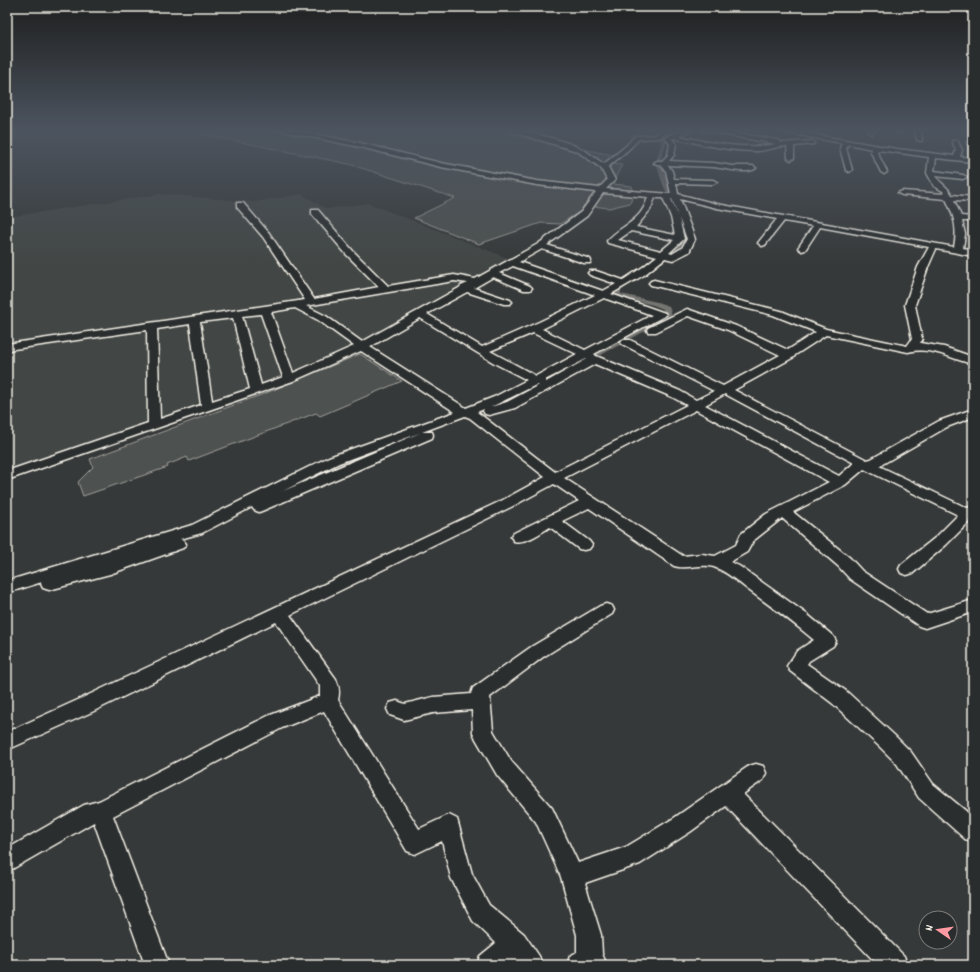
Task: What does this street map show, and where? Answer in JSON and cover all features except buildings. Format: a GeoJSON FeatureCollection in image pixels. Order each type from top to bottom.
{"type":"FeatureCollection","features":[{"type":"Feature","properties":{"kind":"street"},"geometry":{"type":"LineString","coordinates":[[496,175],[537,183],[652,196],[683,197],[718,206],[786,216],[818,224],[973,253]]}},
{"type":"Feature","properties":{"kind":"street"},"geometry":{"type":"LineString","coordinates":[[7,476],[256,390],[289,378],[362,347],[540,246],[584,214],[601,190],[611,180],[609,175]]}},
{"type":"Feature","properties":{"kind":"street"},"geometry":{"type":"LineString","coordinates":[[669,175],[671,181],[671,196],[680,239]]}},
{"type":"Feature","properties":{"kind":"street"},"geometry":{"type":"LineString","coordinates":[[932,175],[937,184],[948,194],[957,218],[961,234],[958,250]]}},
{"type":"Feature","properties":{"kind":"street"},"geometry":{"type":"LineString","coordinates":[[949,175],[963,177]]}},
{"type":"Feature","properties":{"kind":"street"},"geometry":{"type":"LineString","coordinates":[[671,181],[713,182]]}},
{"type":"Feature","properties":{"kind":"street"},"geometry":{"type":"LineString","coordinates":[[902,193],[948,194],[973,191]]}},
{"type":"Feature","properties":{"kind":"street"},"geometry":{"type":"LineString","coordinates":[[948,194],[973,199]]}},
{"type":"Feature","properties":{"kind":"street"},"geometry":{"type":"LineString","coordinates":[[652,196],[648,209],[630,228],[611,241],[673,257],[686,250],[691,239],[671,196]]}},
{"type":"Feature","properties":{"kind":"street"},"geometry":{"type":"LineString","coordinates":[[240,205],[266,235],[312,303]]}},
{"type":"Feature","properties":{"kind":"street"},"geometry":{"type":"LineString","coordinates":[[315,212],[350,254],[386,289]]}},
{"type":"Feature","properties":{"kind":"street"},"geometry":{"type":"LineString","coordinates":[[762,243],[786,216]]}},
{"type":"Feature","properties":{"kind":"street"},"geometry":{"type":"LineString","coordinates":[[957,218],[973,219]]}},
{"type":"Feature","properties":{"kind":"street"},"geometry":{"type":"LineString","coordinates":[[802,248],[818,224]]}},
{"type":"Feature","properties":{"kind":"street"},"geometry":{"type":"LineString","coordinates":[[630,228],[680,239]]}},
{"type":"Feature","properties":{"kind":"street"},"geometry":{"type":"LineString","coordinates":[[482,351],[534,329],[604,294],[642,272],[680,239]]}},
{"type":"Feature","properties":{"kind":"street"},"geometry":{"type":"LineString","coordinates":[[912,347],[917,338],[910,305],[923,267],[934,245]]}},
{"type":"Feature","properties":{"kind":"street"},"geometry":{"type":"LineString","coordinates":[[540,246],[587,261]]}},
{"type":"Feature","properties":{"kind":"street"},"geometry":{"type":"LineString","coordinates":[[510,262],[604,294],[673,320]]}},
{"type":"Feature","properties":{"kind":"street"},"geometry":{"type":"LineString","coordinates":[[491,273],[527,288]]}},
{"type":"Feature","properties":{"kind":"street"},"geometry":{"type":"LineString","coordinates":[[593,273],[622,283]]}},
{"type":"Feature","properties":{"kind":"street"},"geometry":{"type":"LineString","coordinates":[[7,347],[312,303],[444,279],[454,278],[476,282]]}},
{"type":"Feature","properties":{"kind":"street"},"geometry":{"type":"LineString","coordinates":[[654,283],[777,313],[824,332],[908,349],[921,346],[973,360]]}},
{"type":"Feature","properties":{"kind":"street"},"geometry":{"type":"LineString","coordinates":[[464,288],[507,302]]}},
{"type":"Feature","properties":{"kind":"street"},"geometry":{"type":"LineString","coordinates":[[297,305],[322,318],[362,347],[469,413],[554,478],[680,562],[702,560],[717,562],[733,570],[802,620],[827,641],[803,656],[796,666],[839,697],[887,741],[904,758],[926,791],[973,831]]}},
{"type":"Feature","properties":{"kind":"street"},"geometry":{"type":"LineString","coordinates":[[265,310],[289,378]]}},
{"type":"Feature","properties":{"kind":"street"},"geometry":{"type":"LineString","coordinates":[[7,596],[104,570],[187,541],[498,400],[534,380],[592,358],[687,312],[694,313],[732,328],[790,355]]}},
{"type":"Feature","properties":{"kind":"street"},"geometry":{"type":"LineString","coordinates":[[237,314],[256,390]]}},
{"type":"Feature","properties":{"kind":"street"},"geometry":{"type":"LineString","coordinates":[[420,314],[482,351],[534,380],[547,385]]}},
{"type":"Feature","properties":{"kind":"street"},"geometry":{"type":"LineString","coordinates":[[7,587],[197,529],[334,460],[469,413],[511,405],[592,358],[661,315]]}},
{"type":"Feature","properties":{"kind":"street"},"geometry":{"type":"LineString","coordinates":[[194,321],[207,407]]}},
{"type":"Feature","properties":{"kind":"street"},"geometry":{"type":"LineString","coordinates":[[152,326],[154,425]]}},
{"type":"Feature","properties":{"kind":"street"},"geometry":{"type":"LineString","coordinates":[[534,329],[592,358],[698,404],[840,482]]}},
{"type":"Feature","properties":{"kind":"street"},"geometry":{"type":"LineString","coordinates":[[7,741],[87,705],[506,504],[725,391],[757,371],[790,355],[824,332]]}},
{"type":"Feature","properties":{"kind":"street"},"geometry":{"type":"LineString","coordinates":[[626,342],[725,391],[865,464],[970,512],[941,541],[907,569]]}},
{"type":"Feature","properties":{"kind":"street"},"geometry":{"type":"LineString","coordinates":[[717,562],[742,548],[746,538],[771,517],[840,482],[857,467],[874,463],[943,424],[973,413]]}},
{"type":"Feature","properties":{"kind":"street"},"geometry":{"type":"LineString","coordinates":[[519,537],[551,520],[591,502]]}},
{"type":"Feature","properties":{"kind":"street"},"geometry":{"type":"LineString","coordinates":[[783,511],[844,562],[856,575],[925,621],[973,606]]}},
{"type":"Feature","properties":{"kind":"street"},"geometry":{"type":"LineString","coordinates":[[551,520],[584,545]]}},
{"type":"Feature","properties":{"kind":"street"},"geometry":{"type":"LineString","coordinates":[[588,963],[589,935],[572,876],[544,815],[504,768],[483,733],[480,694],[537,652],[606,610]]}},
{"type":"Feature","properties":{"kind":"street"},"geometry":{"type":"LineString","coordinates":[[279,613],[328,684],[330,693],[328,701],[415,843],[449,826],[462,878],[481,913],[516,943],[530,965]]}},
{"type":"Feature","properties":{"kind":"street"},"geometry":{"type":"LineString","coordinates":[[7,861],[92,812],[101,811],[275,722],[328,701]]}},
{"type":"Feature","properties":{"kind":"street"},"geometry":{"type":"LineString","coordinates":[[397,709],[404,712],[433,705],[481,701]]}},
{"type":"Feature","properties":{"kind":"street"},"geometry":{"type":"LineString","coordinates":[[572,876],[632,856],[682,825],[756,773]]}},
{"type":"Feature","properties":{"kind":"street"},"geometry":{"type":"LineString","coordinates":[[728,794],[895,965]]}},
{"type":"Feature","properties":{"kind":"street"},"geometry":{"type":"LineString","coordinates":[[101,811],[157,965]]}},
{"type":"Feature","properties":{"kind":"street"},"geometry":{"type":"LineString","coordinates":[[489,965],[516,943]]}},
{"type":"Feature","properties":{"kind":"shaded area"},"geometry":{"type":"Polygon","coordinates":[[[384,175],[617,175],[612,184],[632,186],[633,196],[630,203],[609,208],[584,205],[581,211],[560,224],[541,223],[479,244],[414,218],[455,198],[384,175]]]}},
{"type":"Feature","properties":{"kind":"shaded area"},"geometry":{"type":"Polygon","coordinates":[[[161,194],[254,202],[301,194],[327,209],[368,203],[510,259],[362,347],[261,393],[7,478],[7,217],[161,194]]]}},
{"type":"Feature","properties":{"kind":"shaded area"},"geometry":{"type":"Polygon","coordinates":[[[360,354],[402,381],[320,416],[316,413],[189,461],[187,457],[167,465],[168,467],[83,496],[78,482],[93,467],[90,459],[266,393],[360,354]]]}},
{"type":"Feature","properties":{"kind":"waterway"},"geometry":{"type":"LineString","coordinates":[[663,175],[675,206]]}},
{"type":"Feature","properties":{"kind":"waterway"},"geometry":{"type":"LineString","coordinates":[[660,262],[686,240],[687,234],[683,225]]}},
{"type":"Feature","properties":{"kind":"waterway"},"geometry":{"type":"LineString","coordinates":[[484,408],[513,399],[668,315],[666,308],[655,303],[618,295],[617,290],[627,284]]}},
{"type":"Feature","properties":{"kind":"waterway"},"geometry":{"type":"LineString","coordinates":[[275,495],[342,462],[374,450]]}}]}
